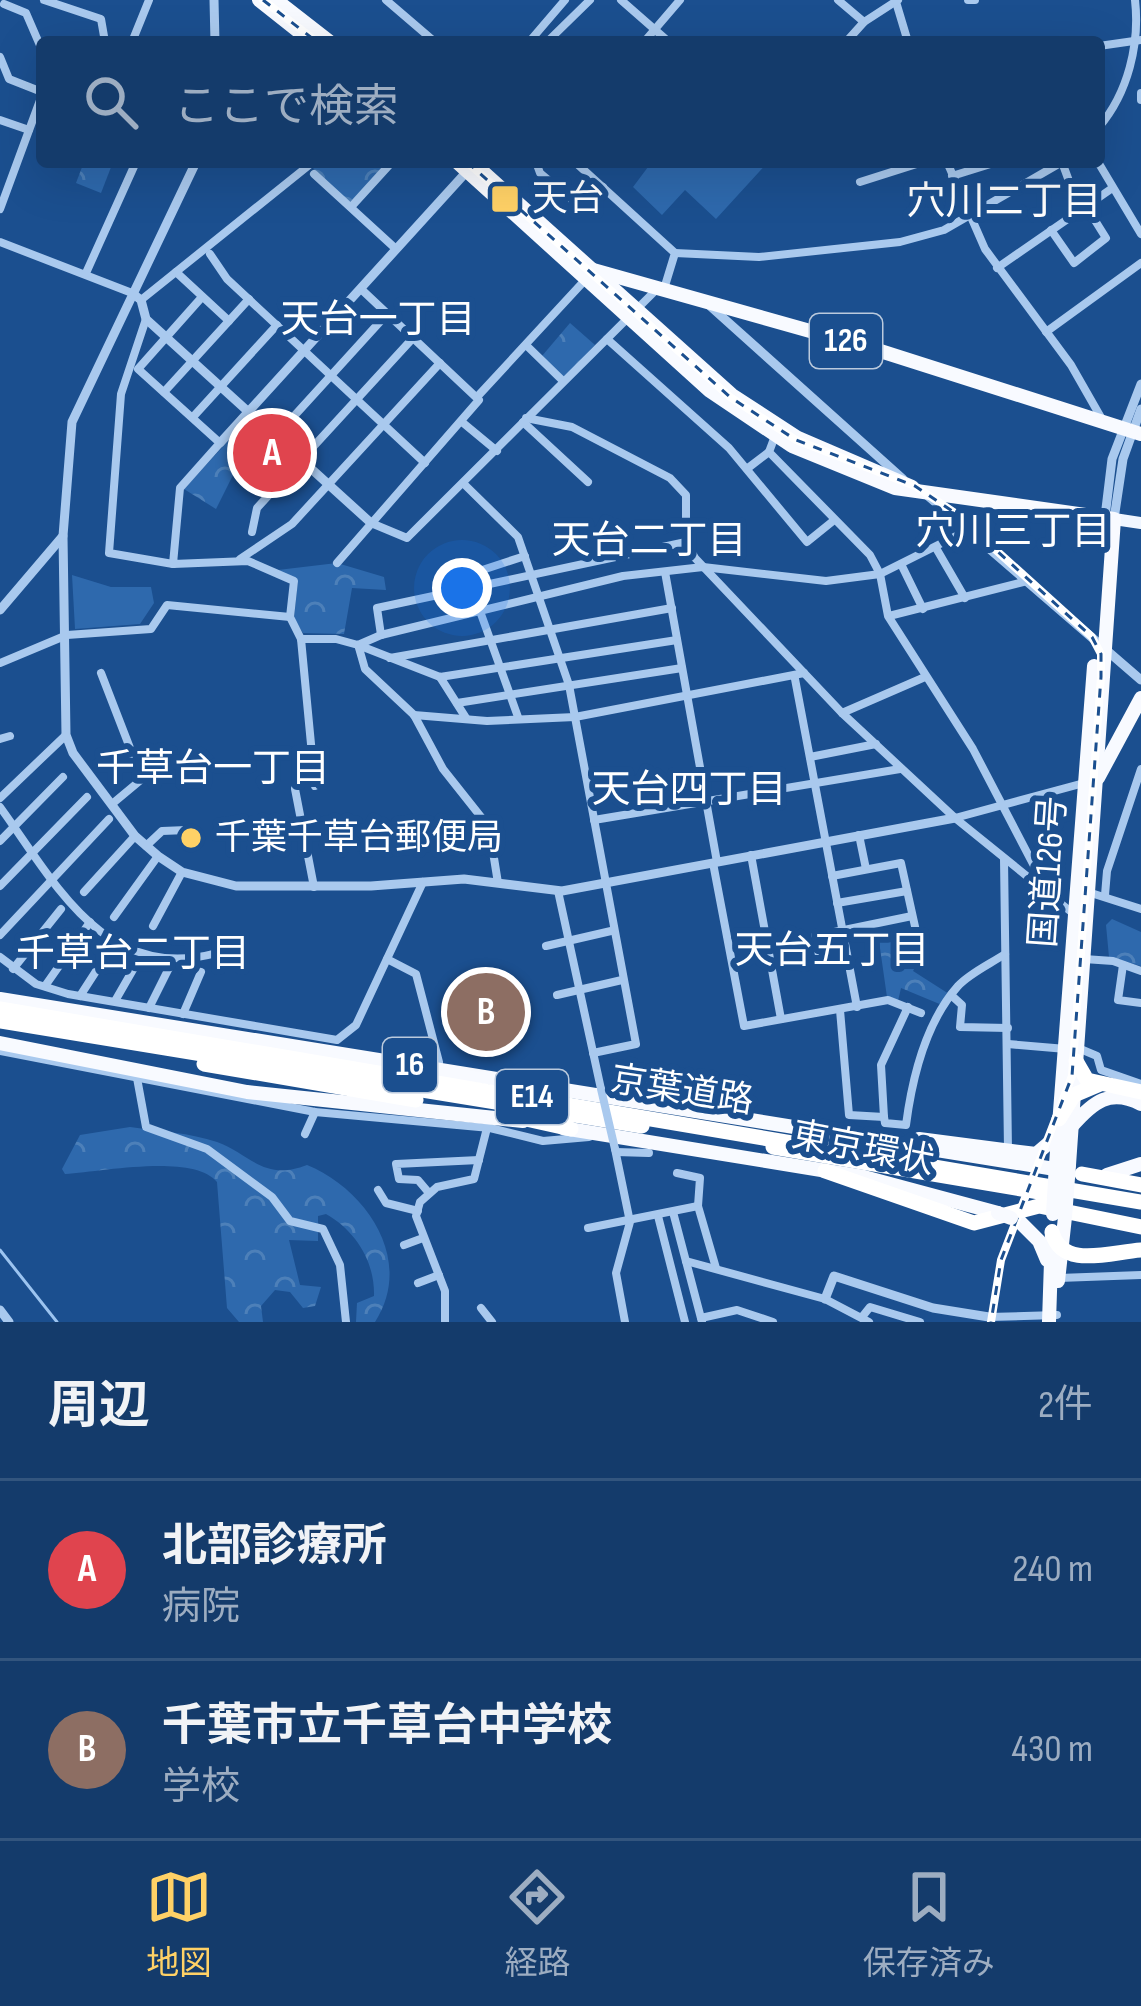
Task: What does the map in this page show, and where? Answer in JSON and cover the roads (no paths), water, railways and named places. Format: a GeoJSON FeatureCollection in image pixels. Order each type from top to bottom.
{"type":"FeatureCollection","features":[{"type":"Feature","properties":{"kind":"highway"},"geometry":{"type":"LineString","coordinates":[[259,0],[304,36]]}},
{"type":"Feature","properties":{"kind":"highway"},"geometry":{"type":"LineString","coordinates":[[276,0],[322,36]]}},
{"type":"Feature","properties":{"kind":"highway","name":"126"},"geometry":{"type":"LineString","coordinates":[[470,168],[567,262],[588,274],[706,302],[1132,431]]}},
{"type":"Feature","properties":{"kind":"highway","name":"126"},"geometry":{"type":"LineString","coordinates":[[470,168],[772,444],[868,479],[1109,518]]}},
{"type":"Feature","properties":{"kind":"highway","name":"126"},"geometry":{"type":"LineString","coordinates":[[632,314],[766,418],[815,446],[913,487]]}},
{"type":"Feature","properties":{"kind":"highway","name":"国道126号"},"geometry":{"type":"LineString","coordinates":[[1074,1095],[1076,916],[1092,780],[1109,518]]}},
{"type":"Feature","properties":{"kind":"highway","name":"国道126号"},"geometry":{"type":"LineString","coordinates":[[1059,1220],[1069,1168],[1063,1126],[1084,959],[1098,894],[1092,780],[1141,698]]}},
{"type":"Feature","properties":{"kind":"highway","name":"東京環状"},"geometry":{"type":"LineString","coordinates":[[0,999],[820,1132],[1115,1174],[1141,1164]]}},
{"type":"Feature","properties":{"kind":"highway","name":"京葉道路"},"geometry":{"type":"LineString","coordinates":[[0,1009],[1141,1202]]}},
{"type":"Feature","properties":{"kind":"highway","name":"京葉道路"},"geometry":{"type":"LineString","coordinates":[[0,1021],[1141,1212]]}},
{"type":"Feature","properties":{"kind":"highway"},"geometry":{"type":"LineString","coordinates":[[132,1042],[267,1078],[571,1129]]}},
{"type":"Feature","properties":{"kind":"highway","name":"東京環状"},"geometry":{"type":"LineString","coordinates":[[0,1047],[247,1092],[571,1129],[920,1188],[1010,1218],[1059,1220]]}},
{"type":"Feature","properties":{"kind":"highway"},"geometry":{"type":"LineString","coordinates":[[1074,1052],[1083,1076],[1102,1084],[1141,1088]]}},
{"type":"Feature","properties":{"kind":"highway"},"geometry":{"type":"LineString","coordinates":[[1063,1126],[1074,1095],[1102,1084]]}},
{"type":"Feature","properties":{"kind":"highway"},"geometry":{"type":"LineString","coordinates":[[820,1132],[830,1128],[1036,1154],[1063,1126],[1105,1098],[1120,1095],[1141,1104]]}},
{"type":"Feature","properties":{"kind":"highway"},"geometry":{"type":"LineString","coordinates":[[1069,1168],[1141,1185]]}},
{"type":"Feature","properties":{"kind":"highway"},"geometry":{"type":"LineString","coordinates":[[825,1171],[974,1223],[1039,1206],[1141,1227]]}},
{"type":"Feature","properties":{"kind":"highway"},"geometry":{"type":"LineString","coordinates":[[1010,1218],[1039,1241],[1054,1274]]}},
{"type":"Feature","properties":{"kind":"highway"},"geometry":{"type":"LineString","coordinates":[[1054,1274],[1061,1252],[1059,1220]]}},
{"type":"Feature","properties":{"kind":"highway"},"geometry":{"type":"LineString","coordinates":[[1053,1319],[1059,1220]]}},
{"type":"Feature","properties":{"kind":"highway"},"geometry":{"type":"LineString","coordinates":[[1061,1252],[1078,1256],[1141,1250]]}},
{"type":"Feature","properties":{"kind":"main road"},"geometry":{"type":"LineString","coordinates":[[1109,518],[1141,523]]}},
{"type":"Feature","properties":{"kind":"street"},"geometry":{"type":"LineString","coordinates":[[44,0],[101,19],[104,36]]}},
{"type":"Feature","properties":{"kind":"street"},"geometry":{"type":"LineString","coordinates":[[135,36],[148,0]]}},
{"type":"Feature","properties":{"kind":"street"},"geometry":{"type":"LineString","coordinates":[[214,0],[215,36]]}},
{"type":"Feature","properties":{"kind":"street"},"geometry":{"type":"LineString","coordinates":[[386,0],[428,36]]}},
{"type":"Feature","properties":{"kind":"street"},"geometry":{"type":"LineString","coordinates":[[540,36],[565,0]]}},
{"type":"Feature","properties":{"kind":"street"},"geometry":{"type":"LineString","coordinates":[[543,36],[590,0]]}},
{"type":"Feature","properties":{"kind":"street"},"geometry":{"type":"LineString","coordinates":[[621,0],[662,36]]}},
{"type":"Feature","properties":{"kind":"street"},"geometry":{"type":"LineString","coordinates":[[650,36],[680,0]]}},
{"type":"Feature","properties":{"kind":"street"},"geometry":{"type":"LineString","coordinates":[[838,0],[864,22]]}},
{"type":"Feature","properties":{"kind":"street"},"geometry":{"type":"LineString","coordinates":[[1105,119],[1116,103],[1138,40],[1135,0]]}},
{"type":"Feature","properties":{"kind":"street"},"geometry":{"type":"LineString","coordinates":[[851,36],[897,1],[906,36]]}},
{"type":"Feature","properties":{"kind":"street"},"geometry":{"type":"LineString","coordinates":[[3,5],[26,14],[36,36]]}},
{"type":"Feature","properties":{"kind":"street"},"geometry":{"type":"LineString","coordinates":[[1105,45],[1138,40]]}},
{"type":"Feature","properties":{"kind":"street"},"geometry":{"type":"LineString","coordinates":[[0,57],[10,79],[36,90]]}},
{"type":"Feature","properties":{"kind":"street"},"geometry":{"type":"LineString","coordinates":[[0,209],[4,184],[36,119]]}},
{"type":"Feature","properties":{"kind":"street"},"geometry":{"type":"LineString","coordinates":[[0,120],[29,130]]}},
{"type":"Feature","properties":{"kind":"street"},"geometry":{"type":"LineString","coordinates":[[86,273],[133,168]]}},
{"type":"Feature","properties":{"kind":"street"},"geometry":{"type":"LineString","coordinates":[[193,168],[137,296],[71,422],[63,536],[66,736],[135,836],[158,856],[182,872],[236,886],[423,882],[557,890],[955,818],[1092,780]]}},
{"type":"Feature","properties":{"kind":"street"},"geometry":{"type":"LineString","coordinates":[[137,296],[176,272],[306,168]]}},
{"type":"Feature","properties":{"kind":"street"},"geometry":{"type":"LineString","coordinates":[[351,208],[387,168]]}},
{"type":"Feature","properties":{"kind":"street"},"geometry":{"type":"LineString","coordinates":[[173,564],[180,488],[361,290],[464,168]]}},
{"type":"Feature","properties":{"kind":"street"},"geometry":{"type":"LineString","coordinates":[[538,168],[584,209],[603,187]]}},
{"type":"Feature","properties":{"kind":"street"},"geometry":{"type":"LineString","coordinates":[[582,168],[675,253],[759,257],[900,242],[967,217],[1052,168]]}},
{"type":"Feature","properties":{"kind":"street"},"geometry":{"type":"LineString","coordinates":[[860,182],[904,168]]}},
{"type":"Feature","properties":{"kind":"street"},"geometry":{"type":"LineString","coordinates":[[949,168],[967,217],[997,268],[1046,332],[1103,422]]}},
{"type":"Feature","properties":{"kind":"street"},"geometry":{"type":"LineString","coordinates":[[952,176],[978,168]]}},
{"type":"Feature","properties":{"kind":"street"},"geometry":{"type":"LineString","coordinates":[[1052,230],[1074,262],[1106,238],[1083,208],[1065,168]]}},
{"type":"Feature","properties":{"kind":"street"},"geometry":{"type":"LineString","coordinates":[[1101,168],[1141,234]]}},
{"type":"Feature","properties":{"kind":"street"},"geometry":{"type":"LineString","coordinates":[[314,174],[396,249]]}},
{"type":"Feature","properties":{"kind":"street"},"geometry":{"type":"LineString","coordinates":[[997,268],[1111,189]]}},
{"type":"Feature","properties":{"kind":"street"},"geometry":{"type":"LineString","coordinates":[[0,242],[137,296],[146,319],[371,523],[407,538],[660,290],[675,253]]}},
{"type":"Feature","properties":{"kind":"street"},"geometry":{"type":"LineString","coordinates":[[210,254],[248,299],[425,463]]}},
{"type":"Feature","properties":{"kind":"street"},"geometry":{"type":"LineString","coordinates":[[1046,332],[1141,263]]}},
{"type":"Feature","properties":{"kind":"street"},"geometry":{"type":"LineString","coordinates":[[176,272],[229,321]]}},
{"type":"Feature","properties":{"kind":"street"},"geometry":{"type":"LineString","coordinates":[[477,397],[588,274]]}},
{"type":"Feature","properties":{"kind":"street"},"geometry":{"type":"LineString","coordinates":[[337,562],[478,406],[477,397],[361,290]]}},
{"type":"Feature","properties":{"kind":"street"},"geometry":{"type":"LineString","coordinates":[[202,297],[138,369],[220,443]]}},
{"type":"Feature","properties":{"kind":"street"},"geometry":{"type":"LineString","coordinates":[[164,392],[248,299]]}},
{"type":"Feature","properties":{"kind":"street"},"geometry":{"type":"LineString","coordinates":[[706,302],[913,487],[1141,680]]}},
{"type":"Feature","properties":{"kind":"street"},"geometry":{"type":"LineString","coordinates":[[275,436],[387,314]]}},
{"type":"Feature","properties":{"kind":"street"},"geometry":{"type":"LineString","coordinates":[[146,319],[121,394],[109,553],[173,564],[238,560],[294,581],[290,616],[301,639],[316,785]]}},
{"type":"Feature","properties":{"kind":"street"},"geometry":{"type":"LineString","coordinates":[[193,418],[277,326]]}},
{"type":"Feature","properties":{"kind":"street"},"geometry":{"type":"LineString","coordinates":[[252,532],[257,508],[413,338]]}},
{"type":"Feature","properties":{"kind":"street"},"geometry":{"type":"LineString","coordinates":[[607,339],[748,468],[807,542],[833,521]]}},
{"type":"Feature","properties":{"kind":"street"},"geometry":{"type":"LineString","coordinates":[[526,345],[564,382]]}},
{"type":"Feature","properties":{"kind":"street"},"geometry":{"type":"LineString","coordinates":[[238,560],[292,524],[440,363]]}},
{"type":"Feature","properties":{"kind":"street"},"geometry":{"type":"LineString","coordinates":[[1132,431],[1141,384]]}},
{"type":"Feature","properties":{"kind":"street"},"geometry":{"type":"LineString","coordinates":[[1109,518],[1108,477],[1141,409]]}},
{"type":"Feature","properties":{"kind":"street"},"geometry":{"type":"LineString","coordinates":[[525,420],[588,482]]}},
{"type":"Feature","properties":{"kind":"street"},"geometry":{"type":"LineString","coordinates":[[525,420],[572,427],[670,478],[687,501],[686,542],[800,676],[955,818],[1076,916]]}},
{"type":"Feature","properties":{"kind":"street"},"geometry":{"type":"LineString","coordinates":[[462,422],[497,451]]}},
{"type":"Feature","properties":{"kind":"street"},"geometry":{"type":"LineString","coordinates":[[748,468],[772,444],[833,521],[865,548],[880,574],[888,616],[973,749],[1048,891]]}},
{"type":"Feature","properties":{"kind":"street"},"geometry":{"type":"LineString","coordinates":[[465,485],[518,537],[569,685],[602,884],[636,1044],[593,1053]]}},
{"type":"Feature","properties":{"kind":"street"},"geometry":{"type":"LineString","coordinates":[[358,646],[381,635],[538,601],[622,576],[703,567],[826,581],[880,574],[968,530]]}},
{"type":"Feature","properties":{"kind":"street"},"geometry":{"type":"LineString","coordinates":[[0,610],[63,536]]}},
{"type":"Feature","properties":{"kind":"street"},"geometry":{"type":"LineString","coordinates":[[381,635],[377,608],[686,542]]}},
{"type":"Feature","properties":{"kind":"street"},"geometry":{"type":"LineString","coordinates":[[935,547],[965,598]]}},
{"type":"Feature","properties":{"kind":"street"},"geometry":{"type":"LineString","coordinates":[[518,717],[466,575],[524,556]]}},
{"type":"Feature","properties":{"kind":"street"},"geometry":{"type":"LineString","coordinates":[[901,564],[923,609]]}},
{"type":"Feature","properties":{"kind":"street"},"geometry":{"type":"LineString","coordinates":[[665,572],[744,1027],[888,1000],[921,1012]]}},
{"type":"Feature","properties":{"kind":"street"},"geometry":{"type":"LineString","coordinates":[[888,616],[1027,581]]}},
{"type":"Feature","properties":{"kind":"street"},"geometry":{"type":"LineString","coordinates":[[0,663],[67,635],[151,629],[167,605],[290,616]]}},
{"type":"Feature","properties":{"kind":"street"},"geometry":{"type":"LineString","coordinates":[[390,658],[672,608]]}},
{"type":"Feature","properties":{"kind":"street"},"geometry":{"type":"LineString","coordinates":[[301,639],[336,639],[440,677],[677,640]]}},
{"type":"Feature","properties":{"kind":"street"},"geometry":{"type":"LineString","coordinates":[[358,646],[375,682],[414,715],[443,769],[489,826],[499,883]]}},
{"type":"Feature","properties":{"kind":"street"},"geometry":{"type":"LineString","coordinates":[[458,703],[682,668]]}},
{"type":"Feature","properties":{"kind":"street"},"geometry":{"type":"LineString","coordinates":[[100,673],[142,778],[112,804]]}},
{"type":"Feature","properties":{"kind":"street"},"geometry":{"type":"LineString","coordinates":[[414,715],[575,717],[800,676]]}},
{"type":"Feature","properties":{"kind":"street"},"geometry":{"type":"LineString","coordinates":[[800,676],[810,757],[856,1007]]}},
{"type":"Feature","properties":{"kind":"street"},"geometry":{"type":"LineString","coordinates":[[440,677],[466,719]]}},
{"type":"Feature","properties":{"kind":"street"},"geometry":{"type":"LineString","coordinates":[[842,713],[925,677]]}},
{"type":"Feature","properties":{"kind":"street"},"geometry":{"type":"LineString","coordinates":[[0,798],[66,736]]}},
{"type":"Feature","properties":{"kind":"street"},"geometry":{"type":"LineString","coordinates":[[810,757],[876,744]]}},
{"type":"Feature","properties":{"kind":"street"},"geometry":{"type":"LineString","coordinates":[[594,820],[902,769]]}},
{"type":"Feature","properties":{"kind":"street"},"geometry":{"type":"LineString","coordinates":[[1141,769],[1098,894],[1141,910]]}},
{"type":"Feature","properties":{"kind":"street"},"geometry":{"type":"LineString","coordinates":[[0,841],[63,777]]}},
{"type":"Feature","properties":{"kind":"street"},"geometry":{"type":"LineString","coordinates":[[295,789],[314,887]]}},
{"type":"Feature","properties":{"kind":"street"},"geometry":{"type":"LineString","coordinates":[[0,886],[87,797]]}},
{"type":"Feature","properties":{"kind":"street"},"geometry":{"type":"LineString","coordinates":[[0,807],[48,880],[90,922],[139,954],[180,961],[217,952]]}},
{"type":"Feature","properties":{"kind":"street"},"geometry":{"type":"LineString","coordinates":[[0,935],[109,819]]}},
{"type":"Feature","properties":{"kind":"street"},"geometry":{"type":"LineString","coordinates":[[146,846],[162,831],[187,830]]}},
{"type":"Feature","properties":{"kind":"street"},"geometry":{"type":"LineString","coordinates":[[859,835],[866,869]]}},
{"type":"Feature","properties":{"kind":"street"},"geometry":{"type":"LineString","coordinates":[[84,892],[135,836]]}},
{"type":"Feature","properties":{"kind":"street"},"geometry":{"type":"LineString","coordinates":[[751,855],[782,1020]]}},
{"type":"Feature","properties":{"kind":"street"},"geometry":{"type":"LineString","coordinates":[[114,917],[158,856]]}},
{"type":"Feature","properties":{"kind":"street"},"geometry":{"type":"LineString","coordinates":[[1004,858],[1006,953],[1013,1010],[1008,1028],[1008,1151]]}},
{"type":"Feature","properties":{"kind":"street"},"geometry":{"type":"LineString","coordinates":[[832,877],[901,863],[916,931]]}},
{"type":"Feature","properties":{"kind":"street"},"geometry":{"type":"LineString","coordinates":[[153,926],[182,872]]}},
{"type":"Feature","properties":{"kind":"street"},"geometry":{"type":"LineString","coordinates":[[0,957],[45,986],[80,996],[337,1040],[356,1025],[423,882]]}},
{"type":"Feature","properties":{"kind":"street"},"geometry":{"type":"LineString","coordinates":[[557,890],[630,1222],[616,1273],[625,1322]]}},
{"type":"Feature","properties":{"kind":"street"},"geometry":{"type":"LineString","coordinates":[[837,904],[907,891]]}},
{"type":"Feature","properties":{"kind":"street"},"geometry":{"type":"LineString","coordinates":[[13,969],[61,909]]}},
{"type":"Feature","properties":{"kind":"street"},"geometry":{"type":"LineString","coordinates":[[847,955],[820,960],[815,935],[912,916]]}},
{"type":"Feature","properties":{"kind":"street"},"geometry":{"type":"LineString","coordinates":[[45,986],[90,922]]}},
{"type":"Feature","properties":{"kind":"street"},"geometry":{"type":"LineString","coordinates":[[546,946],[611,931]]}},
{"type":"Feature","properties":{"kind":"street"},"geometry":{"type":"LineString","coordinates":[[80,996],[111,948]]}},
{"type":"Feature","properties":{"kind":"street"},"geometry":{"type":"LineString","coordinates":[[908,1007],[880,1065],[885,1123],[906,1125],[912,1077],[951,995],[962,981],[1006,953]]}},
{"type":"Feature","properties":{"kind":"street"},"geometry":{"type":"LineString","coordinates":[[387,959],[416,974],[439,1062]]}},
{"type":"Feature","properties":{"kind":"street"},"geometry":{"type":"LineString","coordinates":[[1084,959],[1141,971]]}},
{"type":"Feature","properties":{"kind":"street"},"geometry":{"type":"LineString","coordinates":[[116,1002],[138,961]]}},
{"type":"Feature","properties":{"kind":"street"},"geometry":{"type":"LineString","coordinates":[[1123,965],[1118,1000],[1141,1004]]}},
{"type":"Feature","properties":{"kind":"street"},"geometry":{"type":"LineString","coordinates":[[149,1008],[170,968]]}},
{"type":"Feature","properties":{"kind":"street"},"geometry":{"type":"LineString","coordinates":[[183,1013],[201,972]]}},
{"type":"Feature","properties":{"kind":"street"},"geometry":{"type":"LineString","coordinates":[[557,995],[622,980]]}},
{"type":"Feature","properties":{"kind":"street"},"geometry":{"type":"LineString","coordinates":[[951,995],[962,1005],[961,1027],[1008,1028]]}},
{"type":"Feature","properties":{"kind":"street"},"geometry":{"type":"LineString","coordinates":[[840,1010],[849,1115],[884,1117]]}},
{"type":"Feature","properties":{"kind":"street"},"geometry":{"type":"LineString","coordinates":[[1008,1044],[1096,1056],[1101,1070],[1141,1088]]}},
{"type":"Feature","properties":{"kind":"street"},"geometry":{"type":"LineString","coordinates":[[0,1047],[314,1112],[487,1128],[543,1141],[602,1135]]}},
{"type":"Feature","properties":{"kind":"street"},"geometry":{"type":"LineString","coordinates":[[137,1078],[146,1127],[207,1149],[272,1197],[290,1221],[323,1228],[340,1264],[346,1322]]}},
{"type":"Feature","properties":{"kind":"street"},"geometry":{"type":"LineString","coordinates":[[304,1134],[314,1112]]}},
{"type":"Feature","properties":{"kind":"street"},"geometry":{"type":"LineString","coordinates":[[445,1322],[446,1291],[423,1238],[418,1211],[437,1187],[468,1183],[487,1128]]}},
{"type":"Feature","properties":{"kind":"street"},"geometry":{"type":"LineString","coordinates":[[615,1151],[649,1153]]}},
{"type":"Feature","properties":{"kind":"street"},"geometry":{"type":"LineString","coordinates":[[429,1193],[418,1180],[399,1179],[396,1164],[478,1160]]}},
{"type":"Feature","properties":{"kind":"street"},"geometry":{"type":"LineString","coordinates":[[677,1172],[700,1178],[698,1206],[716,1268]]}},
{"type":"Feature","properties":{"kind":"street"},"geometry":{"type":"LineString","coordinates":[[378,1190],[386,1203],[418,1211]]}},
{"type":"Feature","properties":{"kind":"street"},"geometry":{"type":"LineString","coordinates":[[588,1228],[698,1206]]}},
{"type":"Feature","properties":{"kind":"street"},"geometry":{"type":"LineString","coordinates":[[673,1212],[701,1320],[737,1310],[773,1322]]}},
{"type":"Feature","properties":{"kind":"street"},"geometry":{"type":"LineString","coordinates":[[658,1216],[685,1322]]}},
{"type":"Feature","properties":{"kind":"street"},"geometry":{"type":"LineString","coordinates":[[404,1245],[423,1238]]}},
{"type":"Feature","properties":{"kind":"street"},"geometry":{"type":"LineString","coordinates":[[686,1261],[825,1299],[865,1320],[869,1307],[922,1322],[933,1308]]}},
{"type":"Feature","properties":{"kind":"street"},"geometry":{"type":"LineString","coordinates":[[1054,1274],[1141,1275]]}},
{"type":"Feature","properties":{"kind":"street"},"geometry":{"type":"LineString","coordinates":[[418,1283],[439,1275]]}},
{"type":"Feature","properties":{"kind":"street"},"geometry":{"type":"LineString","coordinates":[[825,1299],[834,1276],[933,1308],[989,1320],[1053,1319]]}},
{"type":"Feature","properties":{"kind":"street"},"geometry":{"type":"LineString","coordinates":[[481,1308],[492,1322]]}},
{"type":"Feature","properties":{"kind":"street"},"geometry":{"type":"LineString","coordinates":[[0,1310],[10,1322]]}},
{"type":"Feature","properties":{"kind":"waterway"},"geometry":{"type":"LineString","coordinates":[[0,1250],[57,1322]]}},
{"type":"Feature","properties":{"kind":"railway"},"geometry":{"type":"LineString","coordinates":[[263,0],[309,36]]}},
{"type":"Feature","properties":{"kind":"railway"},"geometry":{"type":"LineString","coordinates":[[474,168],[730,397],[796,440],[915,486],[955,513],[1092,637],[1101,654],[1072,1076],[1001,1260],[991,1322]]}},
{"type":"Feature","properties":{"kind":"place","name":"天台"},"geometry":{"type":"Point","coordinates":[505,199]}},
{"type":"Feature","properties":{"kind":"place","name":"北部診療所"},"geometry":{"type":"Point","coordinates":[272,453]}},
{"type":"Feature","properties":{"kind":"place","name":"千葉千草台郵便局"},"geometry":{"type":"Point","coordinates":[191,838]}},
{"type":"Feature","properties":{"kind":"place","name":"千葉市立千草台中学校"},"geometry":{"type":"Point","coordinates":[486,1012]}},
{"type":"Feature","properties":{"kind":"district","name":"穴川二丁目"},"geometry":{"type":"Point","coordinates":[1004,202]}},
{"type":"Feature","properties":{"kind":"district","name":"天台一丁目"},"geometry":{"type":"Point","coordinates":[378,320]}},
{"type":"Feature","properties":{"kind":"district","name":"穴川三丁目"},"geometry":{"type":"Point","coordinates":[1013,532]}},
{"type":"Feature","properties":{"kind":"district","name":"天台二丁目"},"geometry":{"type":"Point","coordinates":[649,541]}},
{"type":"Feature","properties":{"kind":"district","name":"千草台一丁目"},"geometry":{"type":"Point","coordinates":[213,769]}},
{"type":"Feature","properties":{"kind":"district","name":"天台四丁目"},"geometry":{"type":"Point","coordinates":[689,790]}},
{"type":"Feature","properties":{"kind":"district","name":"天台五丁目"},"geometry":{"type":"Point","coordinates":[832,951]}},
{"type":"Feature","properties":{"kind":"district","name":"千草台二丁目"},"geometry":{"type":"Point","coordinates":[133,954]}}]}
